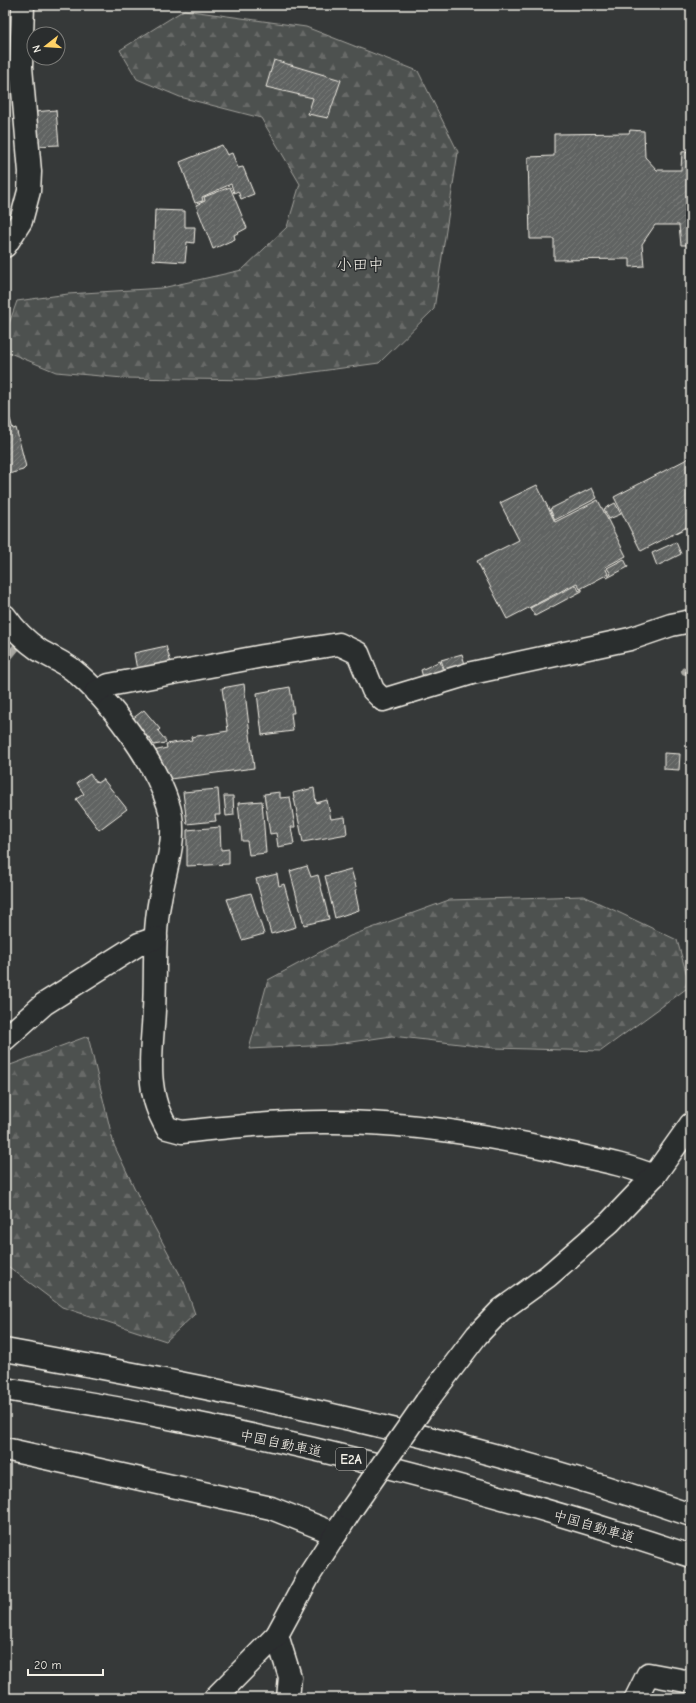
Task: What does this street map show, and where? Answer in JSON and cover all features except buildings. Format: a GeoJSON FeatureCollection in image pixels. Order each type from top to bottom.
{"type":"FeatureCollection","features":[{"type":"Feature","properties":{"kind":"main road"},"geometry":{"type":"LineString","coordinates":[[5,246],[21,221],[29,191],[30,172],[21,67],[23,5]]}},
{"type":"Feature","properties":{"kind":"main road"},"geometry":{"type":"LineString","coordinates":[[5,616],[13,627],[39,650],[73,670],[96,692],[131,734],[158,780],[169,805],[172,827],[170,858],[160,899],[156,938],[152,1082],[157,1111],[167,1128],[182,1132],[283,1123],[325,1122],[405,1126],[518,1142],[633,1167],[654,1176]]}},
{"type":"Feature","properties":{"kind":"main road"},"geometry":{"type":"LineString","coordinates":[[96,692],[117,684],[263,656],[339,644],[358,653],[373,690],[383,700],[472,673],[630,639],[671,625],[691,621]]}},
{"type":"Feature","properties":{"kind":"main road"},"geometry":{"type":"LineString","coordinates":[[5,1039],[44,1004],[139,944],[156,938]]}},
{"type":"Feature","properties":{"kind":"main road"},"geometry":{"type":"LineString","coordinates":[[215,1698],[277,1635],[310,1574],[351,1510],[426,1402],[476,1335],[501,1310],[548,1276],[610,1222],[654,1176],[691,1124]]}},
{"type":"Feature","properties":{"kind":"main road"},"geometry":{"type":"LineString","coordinates":[[5,1350],[165,1379],[330,1413],[499,1456],[649,1500],[691,1515]]}},
{"type":"Feature","properties":{"kind":"main road","name":"中国自動車道"},"geometry":{"type":"LineString","coordinates":[[5,1389],[159,1416],[327,1453],[478,1492],[691,1556]]}},
{"type":"Feature","properties":{"kind":"main road"},"geometry":{"type":"LineString","coordinates":[[5,1448],[271,1508],[336,1534]]}},
{"type":"Feature","properties":{"kind":"main road"},"geometry":{"type":"LineString","coordinates":[[277,1635],[290,1677],[288,1698]]}},
{"type":"Feature","properties":{"kind":"main road"},"geometry":{"type":"LineString","coordinates":[[636,1698],[648,1674],[691,1682]]}},
{"type":"Feature","properties":{"kind":"green space"},"geometry":{"type":"Polygon","coordinates":[[[184,10],[306,27],[418,71],[458,152],[434,309],[379,363],[255,380],[123,378],[56,372],[5,351],[5,335],[17,301],[68,294],[162,288],[242,270],[287,227],[300,184],[261,118],[180,97],[137,79],[120,50],[184,10]]]}},
{"type":"Feature","properties":{"kind":"green space"},"geometry":{"type":"Polygon","coordinates":[[[584,896],[677,940],[690,986],[601,1051],[494,1048],[392,1036],[330,1045],[249,1049],[268,980],[350,936],[449,900],[584,896]]]}},
{"type":"Feature","properties":{"kind":"green space"},"geometry":{"type":"Polygon","coordinates":[[[88,1036],[114,1145],[143,1206],[184,1282],[195,1314],[166,1341],[62,1307],[5,1264],[5,1067],[88,1036]]]}},
{"type":"Feature","properties":{"kind":"waterway"},"geometry":{"type":"LineString","coordinates":[[5,661],[18,645]]}},
{"type":"Feature","properties":{"kind":"waterway"},"geometry":{"type":"LineString","coordinates":[[685,671],[691,669]]}},
{"type":"Feature","properties":{"kind":"district","name":"小田中"},"geometry":{"type":"Point","coordinates":[360,264]}}]}
